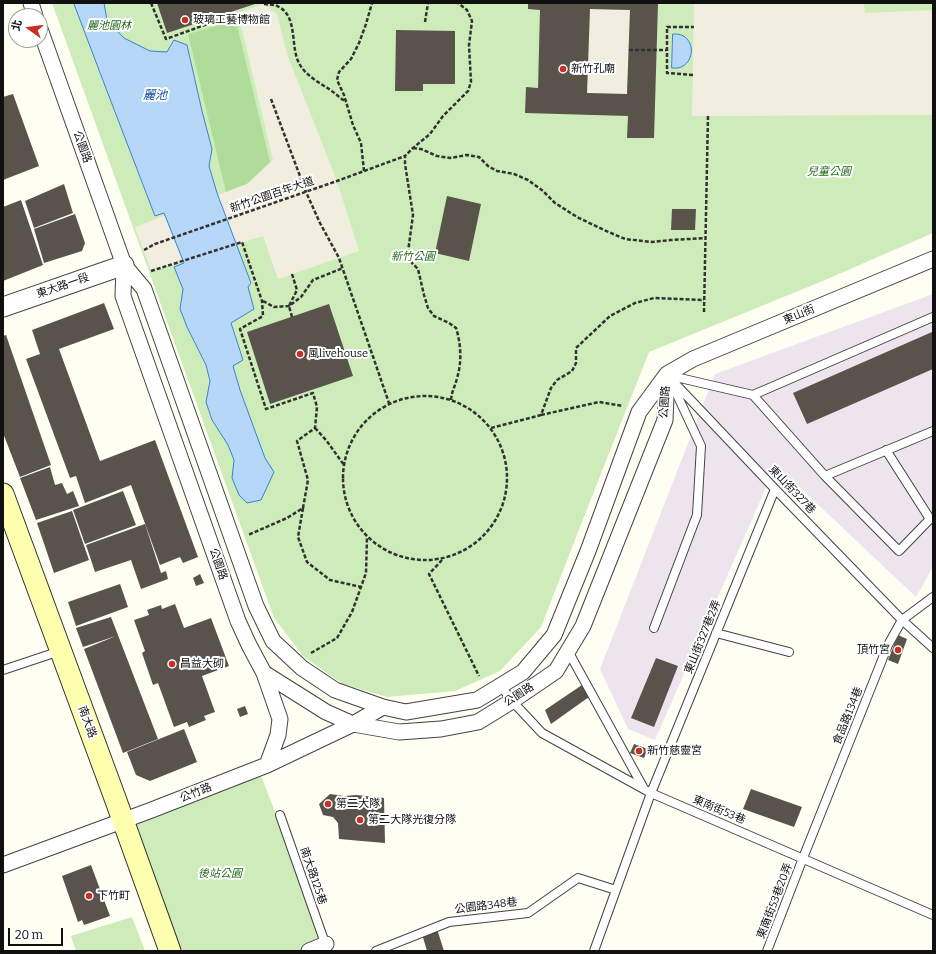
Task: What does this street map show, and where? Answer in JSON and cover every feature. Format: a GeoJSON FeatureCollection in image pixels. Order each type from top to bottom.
{"type":"FeatureCollection","features":[{"type":"Feature","properties":{"kind":"main road","name":"南大路"},"geometry":{"type":"LineString","coordinates":[[3,494],[8,526],[60,650],[170,951]]}},
{"type":"Feature","properties":{"kind":"street","name":"公園路"},"geometry":{"type":"LineString","coordinates":[[47,48],[124,265],[144,289],[256,606],[273,641],[302,668],[335,690],[383,707],[406,712],[477,700],[523,672],[554,635],[588,551],[639,412],[667,374]]}},
{"type":"Feature","properties":{"kind":"street","name":"東山街"},"geometry":{"type":"LineString","coordinates":[[667,374],[693,359],[933,259]]}},
{"type":"Feature","properties":{"kind":"street","name":"公園路"},"geometry":{"type":"LineString","coordinates":[[124,265],[123,296],[238,621],[249,645],[264,673],[326,712],[353,724],[399,732],[441,730],[478,722],[556,671],[584,626],[665,420],[667,374]]}},
{"type":"Feature","properties":{"kind":"street","name":"東大路一段"},"geometry":{"type":"LineString","coordinates":[[3,307],[124,265]]}},
{"type":"Feature","properties":{"kind":"street"},"geometry":{"type":"LineString","coordinates":[[264,673],[280,719],[278,735],[267,765]]}},
{"type":"Feature","properties":{"kind":"street","name":"公竹路"},"geometry":{"type":"LineString","coordinates":[[3,865],[149,811],[267,765],[353,724],[383,707]]}},
{"type":"Feature","properties":{"kind":"street"},"geometry":{"type":"LineString","coordinates":[[309,951],[327,948]]}},
{"type":"Feature","properties":{"kind":"lane"},"geometry":{"type":"LineString","coordinates":[[753,395],[933,317]]}},
{"type":"Feature","properties":{"kind":"lane"},"geometry":{"type":"LineString","coordinates":[[667,374],[753,395],[826,476],[899,551],[930,519],[886,450]]}},
{"type":"Feature","properties":{"kind":"lane"},"geometry":{"type":"LineString","coordinates":[[654,628],[697,515],[701,446],[667,374]]}},
{"type":"Feature","properties":{"kind":"lane","name":"東山街327巷"},"geometry":{"type":"LineString","coordinates":[[667,374],[774,489],[902,620],[933,648]]}},
{"type":"Feature","properties":{"kind":"lane"},"geometry":{"type":"LineString","coordinates":[[826,476],[933,431]]}},
{"type":"Feature","properties":{"kind":"lane","name":"東山街327巷2弄"},"geometry":{"type":"LineString","coordinates":[[651,793],[774,489]]}},
{"type":"Feature","properties":{"kind":"lane","name":"食品路134巷"},"geometry":{"type":"LineString","coordinates":[[803,858],[888,645],[902,620],[933,597]]}},
{"type":"Feature","properties":{"kind":"lane"},"geometry":{"type":"LineString","coordinates":[[716,633],[788,652]]}},
{"type":"Feature","properties":{"kind":"lane"},"geometry":{"type":"LineString","coordinates":[[3,670],[60,650]]}},
{"type":"Feature","properties":{"kind":"lane"},"geometry":{"type":"LineString","coordinates":[[568,651],[643,788]]}},
{"type":"Feature","properties":{"kind":"lane"},"geometry":{"type":"LineString","coordinates":[[501,686],[512,701],[542,733],[651,793],[594,951]]}},
{"type":"Feature","properties":{"kind":"lane","name":"東南街53巷"},"geometry":{"type":"LineString","coordinates":[[651,793],[933,915]]}},
{"type":"Feature","properties":{"kind":"lane","name":"南大路125巷"},"geometry":{"type":"LineString","coordinates":[[280,815],[327,948]]}},
{"type":"Feature","properties":{"kind":"lane","name":"東南街53巷20弄"},"geometry":{"type":"LineString","coordinates":[[767,951],[803,858]]}},
{"type":"Feature","properties":{"kind":"lane","name":"公園路348巷"},"geometry":{"type":"LineString","coordinates":[[376,951],[449,922],[528,913],[578,878],[616,890]]}},
{"type":"Feature","properties":{"kind":"path"},"geometry":{"type":"LineString","coordinates":[[151,3],[166,39],[238,13]]}},
{"type":"Feature","properties":{"kind":"path"},"geometry":{"type":"LineString","coordinates":[[267,3],[264,4],[278,6],[287,13],[291,24],[293,44],[299,63],[310,77],[346,102]]}},
{"type":"Feature","properties":{"kind":"path"},"geometry":{"type":"LineString","coordinates":[[364,171],[361,143],[337,80],[339,72],[351,59],[359,43],[372,3]]}},
{"type":"Feature","properties":{"kind":"path"},"geometry":{"type":"LineString","coordinates":[[425,22],[428,3]]}},
{"type":"Feature","properties":{"kind":"path"},"geometry":{"type":"LineString","coordinates":[[451,400],[452,391],[458,377],[460,358],[459,338],[456,328],[434,316],[428,308],[418,269],[412,263],[408,252],[413,215],[404,164],[405,156],[430,134],[443,116],[468,91],[471,82],[469,45],[472,21],[467,10],[458,3]]}},
{"type":"Feature","properties":{"kind":"path"},"geometry":{"type":"LineString","coordinates":[[693,75],[667,73],[667,27],[694,27]]}},
{"type":"Feature","properties":{"kind":"path"},"geometry":{"type":"LineString","coordinates":[[629,50],[667,50]]}},
{"type":"Feature","properties":{"kind":"path"},"geometry":{"type":"LineString","coordinates":[[271,99],[306,192],[343,268],[389,403]]}},
{"type":"Feature","properties":{"kind":"path"},"geometry":{"type":"LineString","coordinates":[[704,312],[708,116]]}},
{"type":"Feature","properties":{"kind":"path"},"geometry":{"type":"LineString","coordinates":[[413,148],[421,149],[437,156],[450,158],[467,155],[479,157],[488,166],[497,171],[514,174],[528,180],[543,191],[555,203],[577,217],[626,239],[652,242],[706,238]]}},
{"type":"Feature","properties":{"kind":"path","name":"新竹公園百年大道"},"geometry":{"type":"LineString","coordinates":[[144,250],[162,241],[306,192],[405,156]]}},
{"type":"Feature","properties":{"kind":"path"},"geometry":{"type":"LineString","coordinates":[[151,271],[242,242],[262,301],[263,316],[240,329],[266,409],[313,393],[317,407],[315,428],[344,464]]}},
{"type":"Feature","properties":{"kind":"path"},"geometry":{"type":"LineString","coordinates":[[262,301],[274,307],[289,306],[301,297],[313,280],[343,268]]}},
{"type":"Feature","properties":{"kind":"path"},"geometry":{"type":"LineString","coordinates":[[292,274],[297,290],[289,306],[292,316]]}},
{"type":"Feature","properties":{"kind":"path"},"geometry":{"type":"LineString","coordinates":[[541,414],[551,388],[557,380],[572,371],[576,363],[576,348],[610,316],[635,303],[654,298],[704,300]]}},
{"type":"Feature","properties":{"kind":"path"},"geometry":{"type":"LineString","coordinates":[[414,396],[440,396],[467,406],[489,424],[503,449],[508,477],[504,505],[490,530],[468,549],[442,559],[414,560],[389,552],[367,537],[352,516],[344,491],[344,464],[352,440],[368,418],[389,403],[414,396]]}},
{"type":"Feature","properties":{"kind":"path"},"geometry":{"type":"LineString","coordinates":[[491,428],[541,414],[599,402],[623,406]]}},
{"type":"Feature","properties":{"kind":"path"},"geometry":{"type":"LineString","coordinates":[[315,428],[297,441],[308,480],[298,537],[307,562],[330,580],[361,587]]}},
{"type":"Feature","properties":{"kind":"path"},"geometry":{"type":"LineString","coordinates":[[246,536],[287,518],[303,508]]}},
{"type":"Feature","properties":{"kind":"path"},"geometry":{"type":"LineString","coordinates":[[305,656],[337,638],[352,612],[366,573],[367,537]]}},
{"type":"Feature","properties":{"kind":"path"},"geometry":{"type":"LineString","coordinates":[[442,559],[429,574],[479,676]]}},
{"type":"Feature","properties":{"kind":"shaded area"},"geometry":{"type":"Polygon","coordinates":[[[694,3],[864,3],[865,13],[933,10],[933,115],[692,116],[694,3]]]}},
{"type":"Feature","properties":{"kind":"shaded area"},"geometry":{"type":"Polygon","coordinates":[[[264,4],[277,14],[287,54],[337,181],[359,251],[278,279],[263,236],[151,271],[135,227],[247,184],[273,160],[238,13],[264,4]]]}},
{"type":"Feature","properties":{"kind":"shaded area"},"geometry":{"type":"Polygon","coordinates":[[[590,9],[630,10],[627,94],[587,93],[590,9]]]}},
{"type":"Feature","properties":{"kind":"shaded area"},"geometry":{"type":"Polygon","coordinates":[[[933,294],[933,567],[916,597],[776,465],[655,740],[628,729],[600,669],[715,374],[933,294]]]}},
{"type":"Feature","properties":{"kind":"green space","name":"新竹公園"},"geometry":{"type":"Polygon","coordinates":[[[52,3],[933,3],[933,233],[825,280],[649,352],[541,627],[500,671],[455,691],[387,697],[343,684],[304,657],[274,618],[52,3]]]}},
{"type":"Feature","properties":{"kind":"green space"},"geometry":{"type":"Polygon","coordinates":[[[233,21],[237,25],[270,162],[247,184],[226,192],[188,34],[233,21]]]}},
{"type":"Feature","properties":{"kind":"green space","name":"後站公園"},"geometry":{"type":"Polygon","coordinates":[[[258,768],[326,944],[309,951],[170,951],[123,820],[258,768]]]}},
{"type":"Feature","properties":{"kind":"green space"},"geometry":{"type":"Polygon","coordinates":[[[132,917],[145,951],[76,951],[71,936],[132,917]]]}},
{"type":"Feature","properties":{"kind":"water","name":"麗池"},"geometry":{"type":"Polygon","coordinates":[[[74,3],[104,3],[107,20],[124,38],[150,51],[167,52],[174,40],[187,45],[212,149],[209,166],[217,193],[251,283],[248,287],[254,309],[231,323],[243,360],[233,366],[240,390],[265,458],[274,472],[261,500],[247,503],[239,495],[232,478],[234,460],[228,445],[212,420],[206,402],[210,381],[206,365],[187,327],[180,309],[183,289],[174,267],[184,263],[164,213],[155,216],[74,3]]]}},
{"type":"Feature","properties":{"kind":"water"},"geometry":{"type":"Polygon","coordinates":[[[673,34],[685,37],[691,45],[691,55],[687,63],[678,68],[672,68],[673,34]]]}},
{"type":"Feature","properties":{"kind":"building","name":"玻璃工藝博物館"},"geometry":{"type":"Polygon","coordinates":[[[157,3],[258,3],[167,33],[157,3]]]}},
{"type":"Feature","properties":{"kind":"building","name":"新竹孔廟"},"geometry":{"type":"Polygon","coordinates":[[[528,3],[658,3],[654,138],[627,138],[628,116],[525,113],[526,87],[538,88],[540,10],[528,9],[528,3]],[[590,9],[587,93],[627,94],[630,10],[590,9]]]}},
{"type":"Feature","properties":{"kind":"building"},"geometry":{"type":"Polygon","coordinates":[[[396,30],[455,31],[455,84],[423,84],[423,91],[395,91],[396,30]]]}},
{"type":"Feature","properties":{"kind":"building"},"geometry":{"type":"Polygon","coordinates":[[[13,94],[39,166],[3,180],[3,97],[13,94]]]}},
{"type":"Feature","properties":{"kind":"building"},"geometry":{"type":"Polygon","coordinates":[[[64,184],[73,213],[34,228],[25,201],[64,184]]]}},
{"type":"Feature","properties":{"kind":"building"},"geometry":{"type":"Polygon","coordinates":[[[447,196],[481,204],[469,261],[435,253],[447,196]]]}},
{"type":"Feature","properties":{"kind":"building"},"geometry":{"type":"Polygon","coordinates":[[[21,200],[43,265],[3,281],[3,207],[21,200]]]}},
{"type":"Feature","properties":{"kind":"building"},"geometry":{"type":"Polygon","coordinates":[[[672,209],[696,209],[695,230],[671,230],[672,209]]]}},
{"type":"Feature","properties":{"kind":"building"},"geometry":{"type":"Polygon","coordinates":[[[75,214],[85,243],[82,251],[44,263],[34,229],[75,214]]]}},
{"type":"Feature","properties":{"kind":"building"},"geometry":{"type":"Polygon","coordinates":[[[104,303],[114,329],[59,349],[100,461],[155,440],[198,557],[183,563],[180,557],[160,565],[131,485],[85,503],[76,476],[70,478],[26,359],[40,354],[32,330],[104,303]]]}},
{"type":"Feature","properties":{"kind":"building","name":"風livehouse"},"geometry":{"type":"Polygon","coordinates":[[[329,304],[353,376],[270,404],[247,332],[329,304]]]}},
{"type":"Feature","properties":{"kind":"building"},"geometry":{"type":"Polygon","coordinates":[[[932,332],[933,369],[807,424],[793,393],[932,332]]]}},
{"type":"Feature","properties":{"kind":"building"},"geometry":{"type":"Polygon","coordinates":[[[6,335],[51,465],[20,477],[3,433],[3,336],[6,335]]]}},
{"type":"Feature","properties":{"kind":"building"},"geometry":{"type":"Polygon","coordinates":[[[50,467],[55,485],[62,483],[67,494],[73,491],[79,506],[36,520],[20,478],[50,467]]]}},
{"type":"Feature","properties":{"kind":"building"},"geometry":{"type":"Polygon","coordinates":[[[123,491],[136,525],[85,544],[73,510],[123,491]]]}},
{"type":"Feature","properties":{"kind":"building"},"geometry":{"type":"Polygon","coordinates":[[[72,511],[89,560],[54,573],[37,523],[72,511]]]}},
{"type":"Feature","properties":{"kind":"building"},"geometry":{"type":"Polygon","coordinates":[[[145,524],[161,573],[166,571],[168,579],[141,589],[131,560],[95,572],[86,545],[145,524]]]}},
{"type":"Feature","properties":{"kind":"building"},"geometry":{"type":"Polygon","coordinates":[[[200,574],[204,583],[196,586],[193,578],[200,574]]]}},
{"type":"Feature","properties":{"kind":"building"},"geometry":{"type":"Polygon","coordinates":[[[120,584],[128,607],[76,626],[68,602],[120,584]]]}},
{"type":"Feature","properties":{"kind":"building","name":"昌益大砌"},"geometry":{"type":"Polygon","coordinates":[[[175,604],[184,628],[211,618],[229,666],[202,676],[215,712],[204,716],[206,720],[189,727],[187,722],[174,727],[158,683],[153,685],[142,653],[145,651],[134,620],[149,615],[147,610],[161,605],[162,609],[175,604]]]}},
{"type":"Feature","properties":{"kind":"building"},"geometry":{"type":"Polygon","coordinates":[[[111,617],[158,739],[123,753],[84,649],[116,636],[83,647],[76,628],[111,617]]]}},
{"type":"Feature","properties":{"kind":"building","name":"頂竹宮"},"geometry":{"type":"Polygon","coordinates":[[[898,635],[907,639],[898,664],[888,660],[898,635]]]}},
{"type":"Feature","properties":{"kind":"building"},"geometry":{"type":"Polygon","coordinates":[[[656,658],[678,666],[654,727],[631,718],[656,658]]]}},
{"type":"Feature","properties":{"kind":"building"},"geometry":{"type":"Polygon","coordinates":[[[582,685],[589,697],[551,724],[545,710],[582,685]]]}},
{"type":"Feature","properties":{"kind":"building"},"geometry":{"type":"Polygon","coordinates":[[[245,706],[248,714],[240,717],[237,709],[245,706]]]}},
{"type":"Feature","properties":{"kind":"building"},"geometry":{"type":"Polygon","coordinates":[[[184,729],[197,762],[150,781],[136,775],[127,752],[184,729]]]}},
{"type":"Feature","properties":{"kind":"building","name":"新竹慈靈宮"},"geometry":{"type":"Polygon","coordinates":[[[634,744],[648,749],[644,758],[630,753],[634,744]]]}},
{"type":"Feature","properties":{"kind":"building"},"geometry":{"type":"Polygon","coordinates":[[[751,789],[802,807],[794,827],[743,809],[751,789]]]}},
{"type":"Feature","properties":{"kind":"building","name":"第二大隊光復分隊"},"geometry":{"type":"Polygon","coordinates":[[[330,794],[384,798],[385,843],[339,839],[338,823],[333,817],[323,815],[319,804],[330,794]]]}},
{"type":"Feature","properties":{"kind":"building"},"geometry":{"type":"Polygon","coordinates":[[[91,865],[110,916],[84,925],[82,920],[78,922],[62,876],[91,865]]]}},
{"type":"Feature","properties":{"kind":"building"},"geometry":{"type":"Polygon","coordinates":[[[437,929],[444,951],[427,951],[422,934],[437,929]]]}},
{"type":"Feature","properties":{"kind":"place","name":"玻璃工藝博物館"},"geometry":{"type":"Point","coordinates":[185,20]}},
{"type":"Feature","properties":{"kind":"place","name":"新竹孔廟"},"geometry":{"type":"Point","coordinates":[563,69]}},
{"type":"Feature","properties":{"kind":"place","name":"風livehouse"},"geometry":{"type":"Point","coordinates":[300,354]}},
{"type":"Feature","properties":{"kind":"place","name":"頂竹宮"},"geometry":{"type":"Point","coordinates":[898,650]}},
{"type":"Feature","properties":{"kind":"place","name":"昌益大砌"},"geometry":{"type":"Point","coordinates":[172,664]}},
{"type":"Feature","properties":{"kind":"place","name":"新竹慈靈宮"},"geometry":{"type":"Point","coordinates":[639,751]}},
{"type":"Feature","properties":{"kind":"place","name":"第二大隊"},"geometry":{"type":"Point","coordinates":[328,804]}},
{"type":"Feature","properties":{"kind":"place","name":"第二大隊光復分隊"},"geometry":{"type":"Point","coordinates":[360,820]}},
{"type":"Feature","properties":{"kind":"place","name":"下竹町"},"geometry":{"type":"Point","coordinates":[89,896]}},
{"type":"Feature","properties":{"kind":"park label","name":"麗池園林"},"geometry":{"type":"Point","coordinates":[109,26]}},
{"type":"Feature","properties":{"kind":"park label","name":"兒童公園"},"geometry":{"type":"Point","coordinates":[829,172]}}]}
